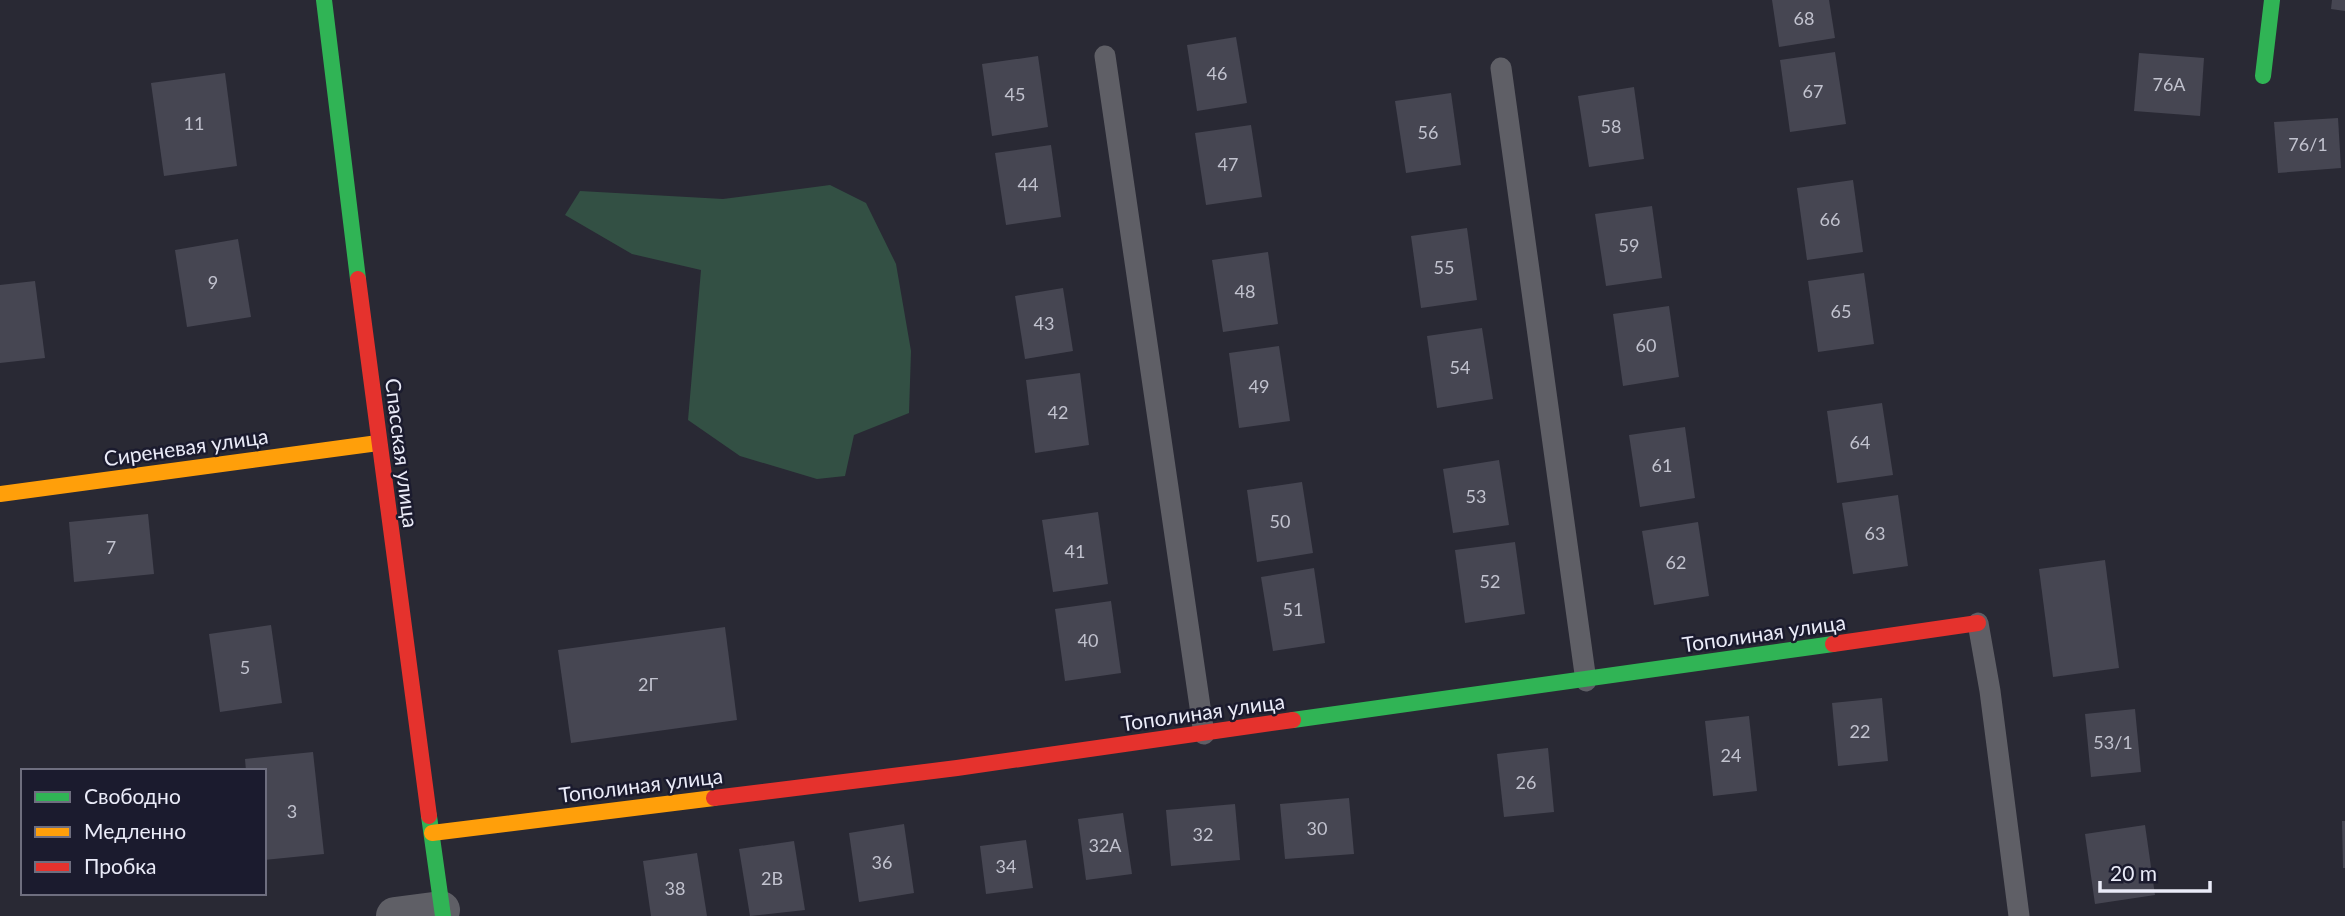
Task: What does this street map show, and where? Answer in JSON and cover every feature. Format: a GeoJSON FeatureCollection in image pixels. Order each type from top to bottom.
{"type":"FeatureCollection","features":[{"type":"Feature","properties":{"kind":"street","name":"Спасская улица"},"geometry":{"type":"LineString","coordinates":[[324,0],[378,443],[442,913]]}},
{"type":"Feature","properties":{"kind":"street"},"geometry":{"type":"LineString","coordinates":[[2263,76],[2272,0]]}},
{"type":"Feature","properties":{"kind":"street","name":"Сиреневая улица"},"geometry":{"type":"LineString","coordinates":[[0,494],[378,443]]}},
{"type":"Feature","properties":{"kind":"street","name":"Тополиная улица"},"geometry":{"type":"LineString","coordinates":[[432,833],[957,768],[1586,681],[1978,623]]}},
{"type":"Feature","properties":{"kind":"street"},"geometry":{"type":"LineString","coordinates":[[395,916],[442,913]]}},
{"type":"Feature","properties":{"kind":"lane"},"geometry":{"type":"LineString","coordinates":[[1105,56],[1204,734]]}},
{"type":"Feature","properties":{"kind":"lane"},"geometry":{"type":"LineString","coordinates":[[1501,68],[1586,681]]}},
{"type":"Feature","properties":{"kind":"lane"},"geometry":{"type":"LineString","coordinates":[[1978,623],[1990,691],[2019,916]]}},
{"type":"Feature","properties":{"kind":"green space"},"geometry":{"type":"Polygon","coordinates":[[[830,185],[866,203],[896,264],[911,351],[909,413],[854,435],[845,476],[817,479],[740,456],[688,420],[701,270],[632,254],[565,215],[580,191],[723,199],[830,185]]]}},
{"type":"Feature","properties":{"kind":"building"},"geometry":{"type":"Polygon","coordinates":[[[1772,0],[1829,0],[1835,38],[1779,47],[1772,0]]]}},
{"type":"Feature","properties":{"kind":"building"},"geometry":{"type":"Polygon","coordinates":[[[2332,0],[2345,0],[2345,11],[2331,9],[2332,0]]]}},
{"type":"Feature","properties":{"kind":"building"},"geometry":{"type":"Polygon","coordinates":[[[1236,37],[1247,103],[1197,111],[1187,45],[1236,37]]]}},
{"type":"Feature","properties":{"kind":"building"},"geometry":{"type":"Polygon","coordinates":[[[1835,52],[1846,124],[1790,132],[1780,60],[1835,52]]]}},
{"type":"Feature","properties":{"kind":"building"},"geometry":{"type":"Polygon","coordinates":[[[2139,53],[2204,58],[2200,116],[2134,111],[2139,53]]]}},
{"type":"Feature","properties":{"kind":"building"},"geometry":{"type":"Polygon","coordinates":[[[1038,56],[1048,127],[992,136],[982,64],[1038,56]]]}},
{"type":"Feature","properties":{"kind":"building"},"geometry":{"type":"Polygon","coordinates":[[[225,73],[237,166],[164,176],[151,83],[225,73]]]}},
{"type":"Feature","properties":{"kind":"building"},"geometry":{"type":"Polygon","coordinates":[[[1634,87],[1644,159],[1589,167],[1578,96],[1634,87]]]}},
{"type":"Feature","properties":{"kind":"building"},"geometry":{"type":"Polygon","coordinates":[[[1451,93],[1461,165],[1406,173],[1395,101],[1451,93]]]}},
{"type":"Feature","properties":{"kind":"building"},"geometry":{"type":"Polygon","coordinates":[[[2338,118],[2341,168],[2278,173],[2274,122],[2338,118]]]}},
{"type":"Feature","properties":{"kind":"building"},"geometry":{"type":"Polygon","coordinates":[[[1251,125],[1262,197],[1206,205],[1195,133],[1251,125]]]}},
{"type":"Feature","properties":{"kind":"building"},"geometry":{"type":"Polygon","coordinates":[[[1051,145],[1061,217],[1006,225],[995,153],[1051,145]]]}},
{"type":"Feature","properties":{"kind":"building"},"geometry":{"type":"Polygon","coordinates":[[[1853,180],[1863,252],[1807,260],[1797,188],[1853,180]]]}},
{"type":"Feature","properties":{"kind":"building"},"geometry":{"type":"Polygon","coordinates":[[[1652,206],[1662,278],[1606,286],[1595,214],[1652,206]]]}},
{"type":"Feature","properties":{"kind":"building"},"geometry":{"type":"Polygon","coordinates":[[[1467,228],[1477,300],[1421,308],[1411,236],[1467,228]]]}},
{"type":"Feature","properties":{"kind":"building"},"geometry":{"type":"Polygon","coordinates":[[[238,239],[251,317],[187,327],[175,250],[238,239]]]}},
{"type":"Feature","properties":{"kind":"building"},"geometry":{"type":"Polygon","coordinates":[[[1268,252],[1278,324],[1223,332],[1212,260],[1268,252]]]}},
{"type":"Feature","properties":{"kind":"building"},"geometry":{"type":"Polygon","coordinates":[[[1864,273],[1874,344],[1818,352],[1808,281],[1864,273]]]}},
{"type":"Feature","properties":{"kind":"building"},"geometry":{"type":"Polygon","coordinates":[[[35,281],[45,358],[0,363],[0,285],[35,281]]]}},
{"type":"Feature","properties":{"kind":"building"},"geometry":{"type":"Polygon","coordinates":[[[1063,288],[1073,351],[1025,359],[1015,296],[1063,288]]]}},
{"type":"Feature","properties":{"kind":"building"},"geometry":{"type":"Polygon","coordinates":[[[1669,306],[1679,377],[1623,386],[1613,314],[1669,306]]]}},
{"type":"Feature","properties":{"kind":"building"},"geometry":{"type":"Polygon","coordinates":[[[1482,328],[1493,399],[1437,408],[1427,336],[1482,328]]]}},
{"type":"Feature","properties":{"kind":"building"},"geometry":{"type":"Polygon","coordinates":[[[1279,346],[1290,421],[1239,428],[1229,353],[1279,346]]]}},
{"type":"Feature","properties":{"kind":"building"},"geometry":{"type":"Polygon","coordinates":[[[1080,373],[1089,445],[1035,453],[1026,380],[1080,373]]]}},
{"type":"Feature","properties":{"kind":"building"},"geometry":{"type":"Polygon","coordinates":[[[1882,403],[1893,475],[1837,483],[1827,411],[1882,403]]]}},
{"type":"Feature","properties":{"kind":"building"},"geometry":{"type":"Polygon","coordinates":[[[1685,427],[1695,498],[1640,507],[1629,435],[1685,427]]]}},
{"type":"Feature","properties":{"kind":"building"},"geometry":{"type":"Polygon","coordinates":[[[1499,460],[1509,525],[1453,533],[1443,469],[1499,460]]]}},
{"type":"Feature","properties":{"kind":"building"},"geometry":{"type":"Polygon","coordinates":[[[1302,482],[1313,553],[1257,562],[1247,490],[1302,482]]]}},
{"type":"Feature","properties":{"kind":"building"},"geometry":{"type":"Polygon","coordinates":[[[1898,495],[1908,566],[1853,574],[1842,503],[1898,495]]]}},
{"type":"Feature","properties":{"kind":"building"},"geometry":{"type":"Polygon","coordinates":[[[1098,512],[1108,584],[1053,592],[1042,520],[1098,512]]]}},
{"type":"Feature","properties":{"kind":"building"},"geometry":{"type":"Polygon","coordinates":[[[148,514],[154,574],[74,582],[69,522],[148,514]]]}},
{"type":"Feature","properties":{"kind":"building"},"geometry":{"type":"Polygon","coordinates":[[[1698,522],[1709,596],[1654,605],[1642,531],[1698,522]]]}},
{"type":"Feature","properties":{"kind":"building"},"geometry":{"type":"Polygon","coordinates":[[[1515,542],[1525,614],[1465,623],[1455,550],[1515,542]]]}},
{"type":"Feature","properties":{"kind":"building"},"geometry":{"type":"Polygon","coordinates":[[[2105,560],[2119,668],[2053,677],[2039,569],[2105,560]]]}},
{"type":"Feature","properties":{"kind":"building"},"geometry":{"type":"Polygon","coordinates":[[[1314,568],[1325,643],[1273,651],[1261,577],[1314,568]]]}},
{"type":"Feature","properties":{"kind":"building"},"geometry":{"type":"Polygon","coordinates":[[[1111,601],[1121,673],[1065,681],[1055,609],[1111,601]]]}},
{"type":"Feature","properties":{"kind":"building"},"geometry":{"type":"Polygon","coordinates":[[[271,625],[282,703],[220,712],[209,634],[271,625]]]}},
{"type":"Feature","properties":{"kind":"building"},"geometry":{"type":"Polygon","coordinates":[[[725,627],[737,720],[571,743],[558,650],[725,627]]]}},
{"type":"Feature","properties":{"kind":"building"},"geometry":{"type":"Polygon","coordinates":[[[1882,698],[1888,761],[1838,766],[1832,703],[1882,698]]]}},
{"type":"Feature","properties":{"kind":"building"},"geometry":{"type":"Polygon","coordinates":[[[2135,709],[2141,772],[2091,777],[2085,714],[2135,709]]]}},
{"type":"Feature","properties":{"kind":"building"},"geometry":{"type":"Polygon","coordinates":[[[1749,716],[1757,791],[1713,796],[1705,721],[1749,716]]]}},
{"type":"Feature","properties":{"kind":"building"},"geometry":{"type":"Polygon","coordinates":[[[1548,748],[1554,812],[1504,817],[1497,754],[1548,748]]]}},
{"type":"Feature","properties":{"kind":"building"},"geometry":{"type":"Polygon","coordinates":[[[313,752],[324,854],[266,860],[266,769],[246,769],[245,759],[313,752]]]}},
{"type":"Feature","properties":{"kind":"building"},"geometry":{"type":"Polygon","coordinates":[[[1349,798],[1354,854],[1285,859],[1280,804],[1349,798]]]}},
{"type":"Feature","properties":{"kind":"building"},"geometry":{"type":"Polygon","coordinates":[[[1235,804],[1240,860],[1171,866],[1166,810],[1235,804]]]}},
{"type":"Feature","properties":{"kind":"building"},"geometry":{"type":"Polygon","coordinates":[[[1123,813],[1132,874],[1086,880],[1078,819],[1123,813]]]}},
{"type":"Feature","properties":{"kind":"building"},"geometry":{"type":"Polygon","coordinates":[[[2342,821],[2345,821],[2345,868],[2343,868],[2342,821]]]}},
{"type":"Feature","properties":{"kind":"building"},"geometry":{"type":"Polygon","coordinates":[[[904,824],[914,893],[859,902],[849,833],[904,824]]]}},
{"type":"Feature","properties":{"kind":"building"},"geometry":{"type":"Polygon","coordinates":[[[2145,825],[2155,895],[2095,904],[2085,834],[2145,825]]]}},
{"type":"Feature","properties":{"kind":"building"},"geometry":{"type":"Polygon","coordinates":[[[1026,840],[1033,888],[986,894],[980,846],[1026,840]]]}},
{"type":"Feature","properties":{"kind":"building"},"geometry":{"type":"Polygon","coordinates":[[[794,841],[805,910],[750,916],[739,849],[794,841]]]}},
{"type":"Feature","properties":{"kind":"building"},"geometry":{"type":"Polygon","coordinates":[[[697,853],[707,916],[651,916],[643,861],[697,853]]]}},
{"type":"Feature","properties":{"kind":"traffic: fast"},"geometry":{"type":"LineString","coordinates":[[324,0],[358,279]]}},
{"type":"Feature","properties":{"kind":"traffic: fast"},"geometry":{"type":"LineString","coordinates":[[2263,76],[2272,0]]}},
{"type":"Feature","properties":{"kind":"traffic: fast"},"geometry":{"type":"LineString","coordinates":[[1293,720],[1833,644]]}},
{"type":"Feature","properties":{"kind":"traffic: fast"},"geometry":{"type":"LineString","coordinates":[[429,816],[443,916]]}},
{"type":"Feature","properties":{"kind":"traffic: slow"},"geometry":{"type":"LineString","coordinates":[[0,494],[378,443]]}},
{"type":"Feature","properties":{"kind":"traffic: slow"},"geometry":{"type":"LineString","coordinates":[[432,833],[714,798]]}},
{"type":"Feature","properties":{"kind":"traffic: jam"},"geometry":{"type":"LineString","coordinates":[[358,279],[429,816]]}},
{"type":"Feature","properties":{"kind":"traffic: jam"},"geometry":{"type":"LineString","coordinates":[[1833,644],[1978,623]]}},
{"type":"Feature","properties":{"kind":"traffic: jam"},"geometry":{"type":"LineString","coordinates":[[714,798],[957,768],[1293,720]]}}]}
